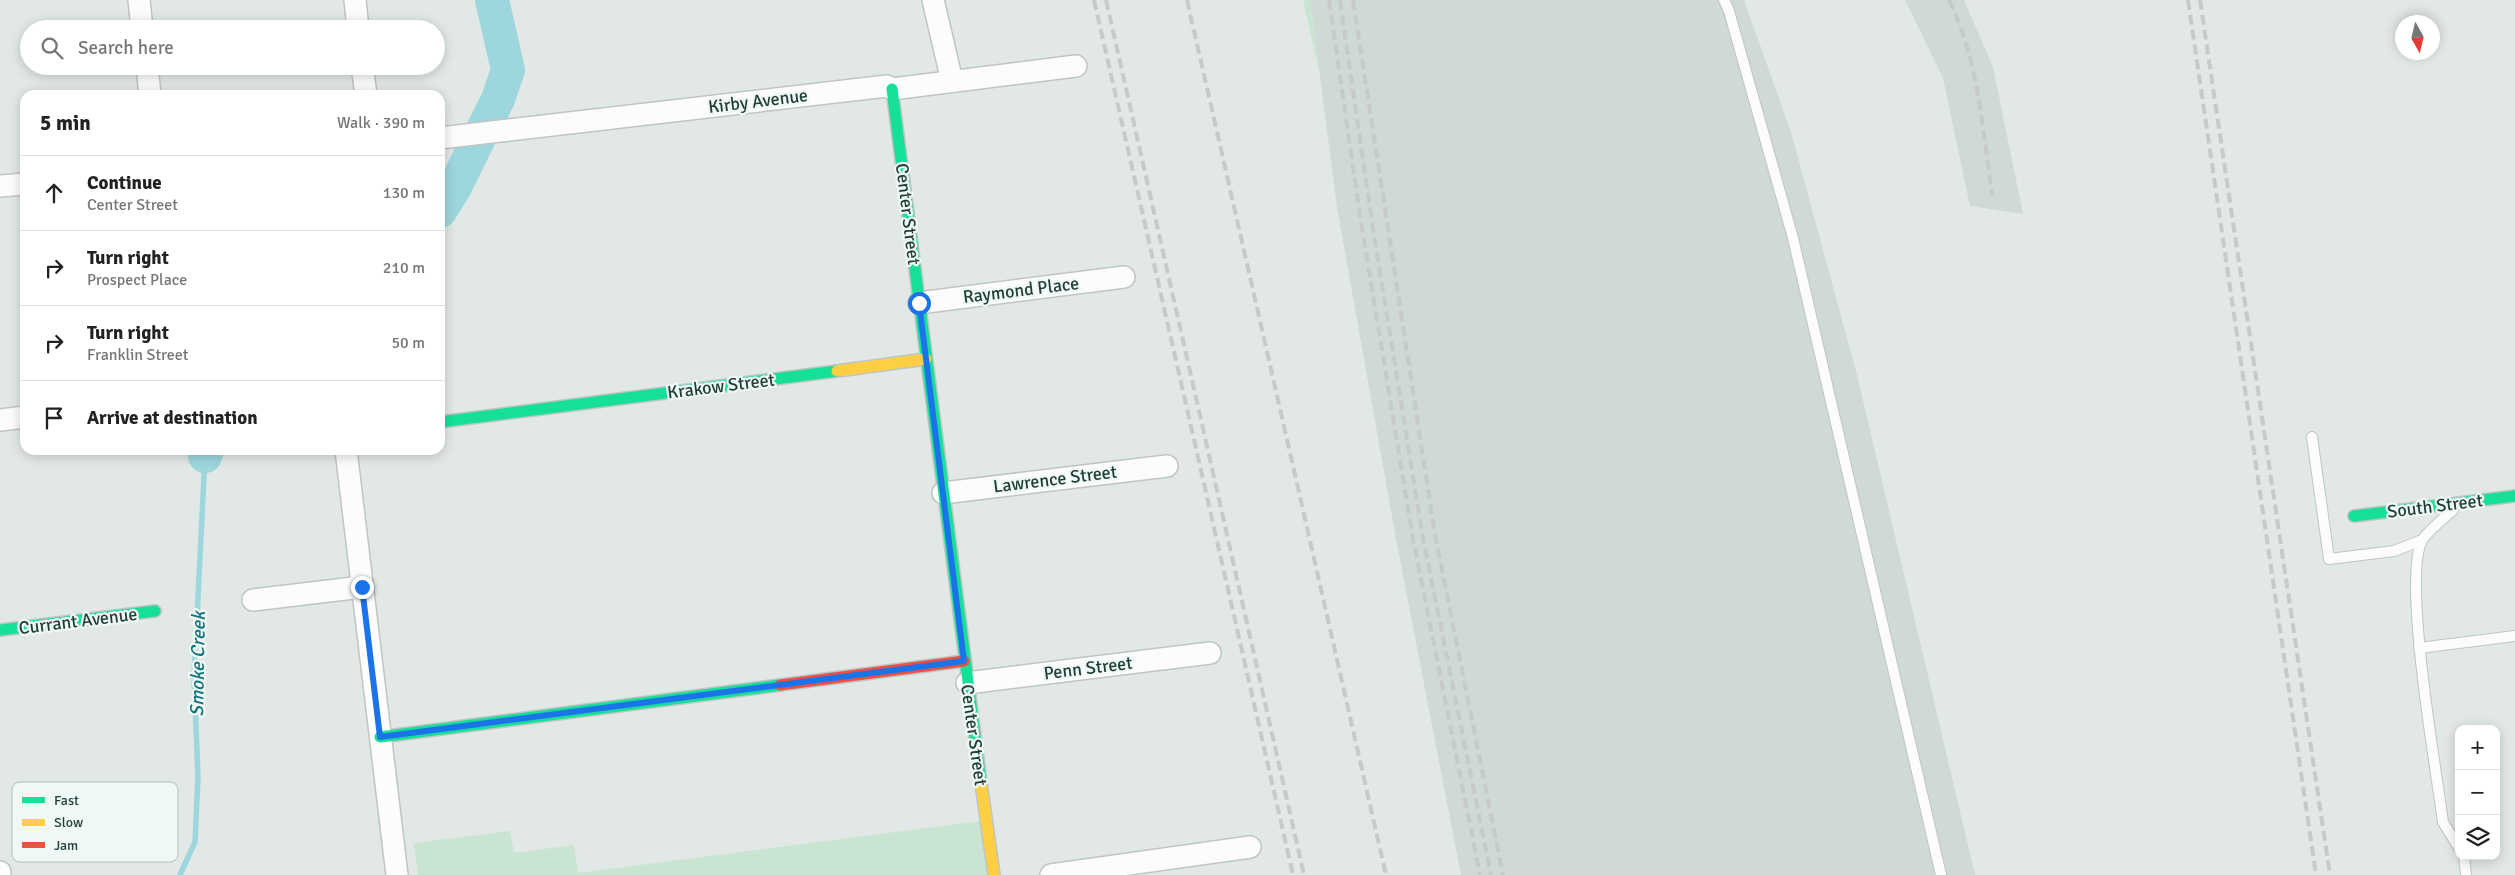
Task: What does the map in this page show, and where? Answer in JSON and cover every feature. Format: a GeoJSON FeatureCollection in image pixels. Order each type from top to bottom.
{"type":"FeatureCollection","features":[{"type":"Feature","properties":{"kind":"street"},"geometry":{"type":"LineString","coordinates":[[139,0],[141,20]]}},
{"type":"Feature","properties":{"kind":"street"},"geometry":{"type":"LineString","coordinates":[[354,0],[357,20]]}},
{"type":"Feature","properties":{"kind":"street"},"geometry":{"type":"LineString","coordinates":[[933,0],[952,81]]}},
{"type":"Feature","properties":{"kind":"street","name":"Kirby Avenue"},"geometry":{"type":"LineString","coordinates":[[445,138],[532,129],[887,86],[892,89],[1076,66]]}},
{"type":"Feature","properties":{"kind":"street"},"geometry":{"type":"LineString","coordinates":[[147,75],[149,90]]}},
{"type":"Feature","properties":{"kind":"street"},"geometry":{"type":"LineString","coordinates":[[363,75],[365,90]]}},
{"type":"Feature","properties":{"kind":"street","name":"Center Street"},"geometry":{"type":"LineString","coordinates":[[892,89],[964,661],[994,875]]}},
{"type":"Feature","properties":{"kind":"street"},"geometry":{"type":"LineString","coordinates":[[0,186],[20,184]]}},
{"type":"Feature","properties":{"kind":"street","name":"Raymond Place"},"geometry":{"type":"LineString","coordinates":[[919,303],[1124,277]]}},
{"type":"Feature","properties":{"kind":"street","name":"Krakow Street"},"geometry":{"type":"LineString","coordinates":[[445,421],[926,359]]}},
{"type":"Feature","properties":{"kind":"street"},"geometry":{"type":"LineString","coordinates":[[0,420],[20,418]]}},
{"type":"Feature","properties":{"kind":"street"},"geometry":{"type":"LineString","coordinates":[[347,455],[397,875]]}},
{"type":"Feature","properties":{"kind":"street","name":"Lawrence Street"},"geometry":{"type":"LineString","coordinates":[[943,493],[1167,466]]}},
{"type":"Feature","properties":{"kind":"street","name":"South Street"},"geometry":{"type":"LineString","coordinates":[[2354,516],[2515,496]]}},
{"type":"Feature","properties":{"kind":"street"},"geometry":{"type":"LineString","coordinates":[[253,600],[362,587]]}},
{"type":"Feature","properties":{"kind":"street","name":"Currant Avenue"},"geometry":{"type":"LineString","coordinates":[[0,630],[155,611]]}},
{"type":"Feature","properties":{"kind":"street","name":"Penn Street"},"geometry":{"type":"LineString","coordinates":[[967,683],[1210,653]]}},
{"type":"Feature","properties":{"kind":"street"},"geometry":{"type":"LineString","coordinates":[[380,737],[964,661]]}},
{"type":"Feature","properties":{"kind":"street"},"geometry":{"type":"LineString","coordinates":[[1051,875],[1250,847]]}},
{"type":"Feature","properties":{"kind":"lane"},"geometry":{"type":"LineString","coordinates":[[1724,0],[1729,11],[1794,238],[1942,875]]}},
{"type":"Feature","properties":{"kind":"lane"},"geometry":{"type":"LineString","coordinates":[[2312,437],[2330,559],[2394,552],[2422,540],[2461,503]]}},
{"type":"Feature","properties":{"kind":"lane"},"geometry":{"type":"LineString","coordinates":[[2422,540],[2415,570],[2420,648],[2444,822],[2455,841]]}},
{"type":"Feature","properties":{"kind":"lane"},"geometry":{"type":"LineString","coordinates":[[2420,648],[2515,636]]}},
{"type":"Feature","properties":{"kind":"lane"},"geometry":{"type":"LineString","coordinates":[[2464,860],[2466,875]]}},
{"type":"Feature","properties":{"kind":"shaded area"},"geometry":{"type":"Polygon","coordinates":[[[1310,0],[1744,0],[1791,132],[1857,375],[1975,875],[1461,875],[1396,539],[1337,207],[1310,0]]]}},
{"type":"Feature","properties":{"kind":"shaded area"},"geometry":{"type":"Polygon","coordinates":[[[1905,0],[1964,0],[1993,67],[2023,214],[1970,206],[1943,78],[1905,0]]]}},
{"type":"Feature","properties":{"kind":"green space"},"geometry":{"type":"Polygon","coordinates":[[[1303,0],[1310,0],[1319,71],[1303,0]]]}},
{"type":"Feature","properties":{"kind":"green space"},"geometry":{"type":"Polygon","coordinates":[[[981,821],[988,875],[418,875],[414,843],[510,831],[514,853],[574,845],[578,873],[981,821]]]}},
{"type":"Feature","properties":{"kind":"waterway","name":"Smoke Creek"},"geometry":{"type":"LineString","coordinates":[[445,203],[455,187],[498,99],[508,70],[492,0]]}},
{"type":"Feature","properties":{"kind":"waterway","name":"Smoke Creek"},"geometry":{"type":"LineString","coordinates":[[180,875],[195,842],[198,777],[194,677],[205,456]]}},
{"type":"Feature","properties":{"kind":"railway"},"geometry":{"type":"LineString","coordinates":[[1094,0],[1293,875]]}},
{"type":"Feature","properties":{"kind":"railway"},"geometry":{"type":"LineString","coordinates":[[1106,0],[1304,875]]}},
{"type":"Feature","properties":{"kind":"railway"},"geometry":{"type":"LineString","coordinates":[[1187,0],[1386,875]]}},
{"type":"Feature","properties":{"kind":"railway"},"geometry":{"type":"LineString","coordinates":[[1329,0],[1361,222],[1413,539],[1480,875]]}},
{"type":"Feature","properties":{"kind":"railway"},"geometry":{"type":"LineString","coordinates":[[1340,0],[1372,223],[1423,538],[1491,875]]}},
{"type":"Feature","properties":{"kind":"railway"},"geometry":{"type":"LineString","coordinates":[[1353,0],[1435,535],[1503,875]]}},
{"type":"Feature","properties":{"kind":"railway"},"geometry":{"type":"LineString","coordinates":[[1949,0],[1967,46],[1973,70],[1992,195]]}},
{"type":"Feature","properties":{"kind":"railway"},"geometry":{"type":"LineString","coordinates":[[2188,0],[2316,875]]}},
{"type":"Feature","properties":{"kind":"railway"},"geometry":{"type":"LineString","coordinates":[[2200,0],[2330,875]]}},
{"type":"Feature","properties":{"kind":"traffic: fast"},"geometry":{"type":"LineString","coordinates":[[892,89],[981,783]]}},
{"type":"Feature","properties":{"kind":"traffic: fast"},"geometry":{"type":"LineString","coordinates":[[445,421],[837,371]]}},
{"type":"Feature","properties":{"kind":"traffic: fast"},"geometry":{"type":"LineString","coordinates":[[2354,516],[2515,496]]}},
{"type":"Feature","properties":{"kind":"traffic: fast"},"geometry":{"type":"LineString","coordinates":[[0,630],[155,611]]}},
{"type":"Feature","properties":{"kind":"traffic: fast"},"geometry":{"type":"LineString","coordinates":[[380,737],[780,685]]}},
{"type":"Feature","properties":{"kind":"traffic: slow"},"geometry":{"type":"LineString","coordinates":[[837,371],[926,359]]}},
{"type":"Feature","properties":{"kind":"traffic: slow"},"geometry":{"type":"LineString","coordinates":[[981,783],[994,875]]}},
{"type":"Feature","properties":{"kind":"traffic: jam"},"geometry":{"type":"LineString","coordinates":[[780,685],[964,661]]}},
{"type":"Feature","properties":{"kind":"route"},"geometry":{"type":"LineString","coordinates":[[362,587],[380,737],[525,720],[964,661],[919,303]]}}]}
